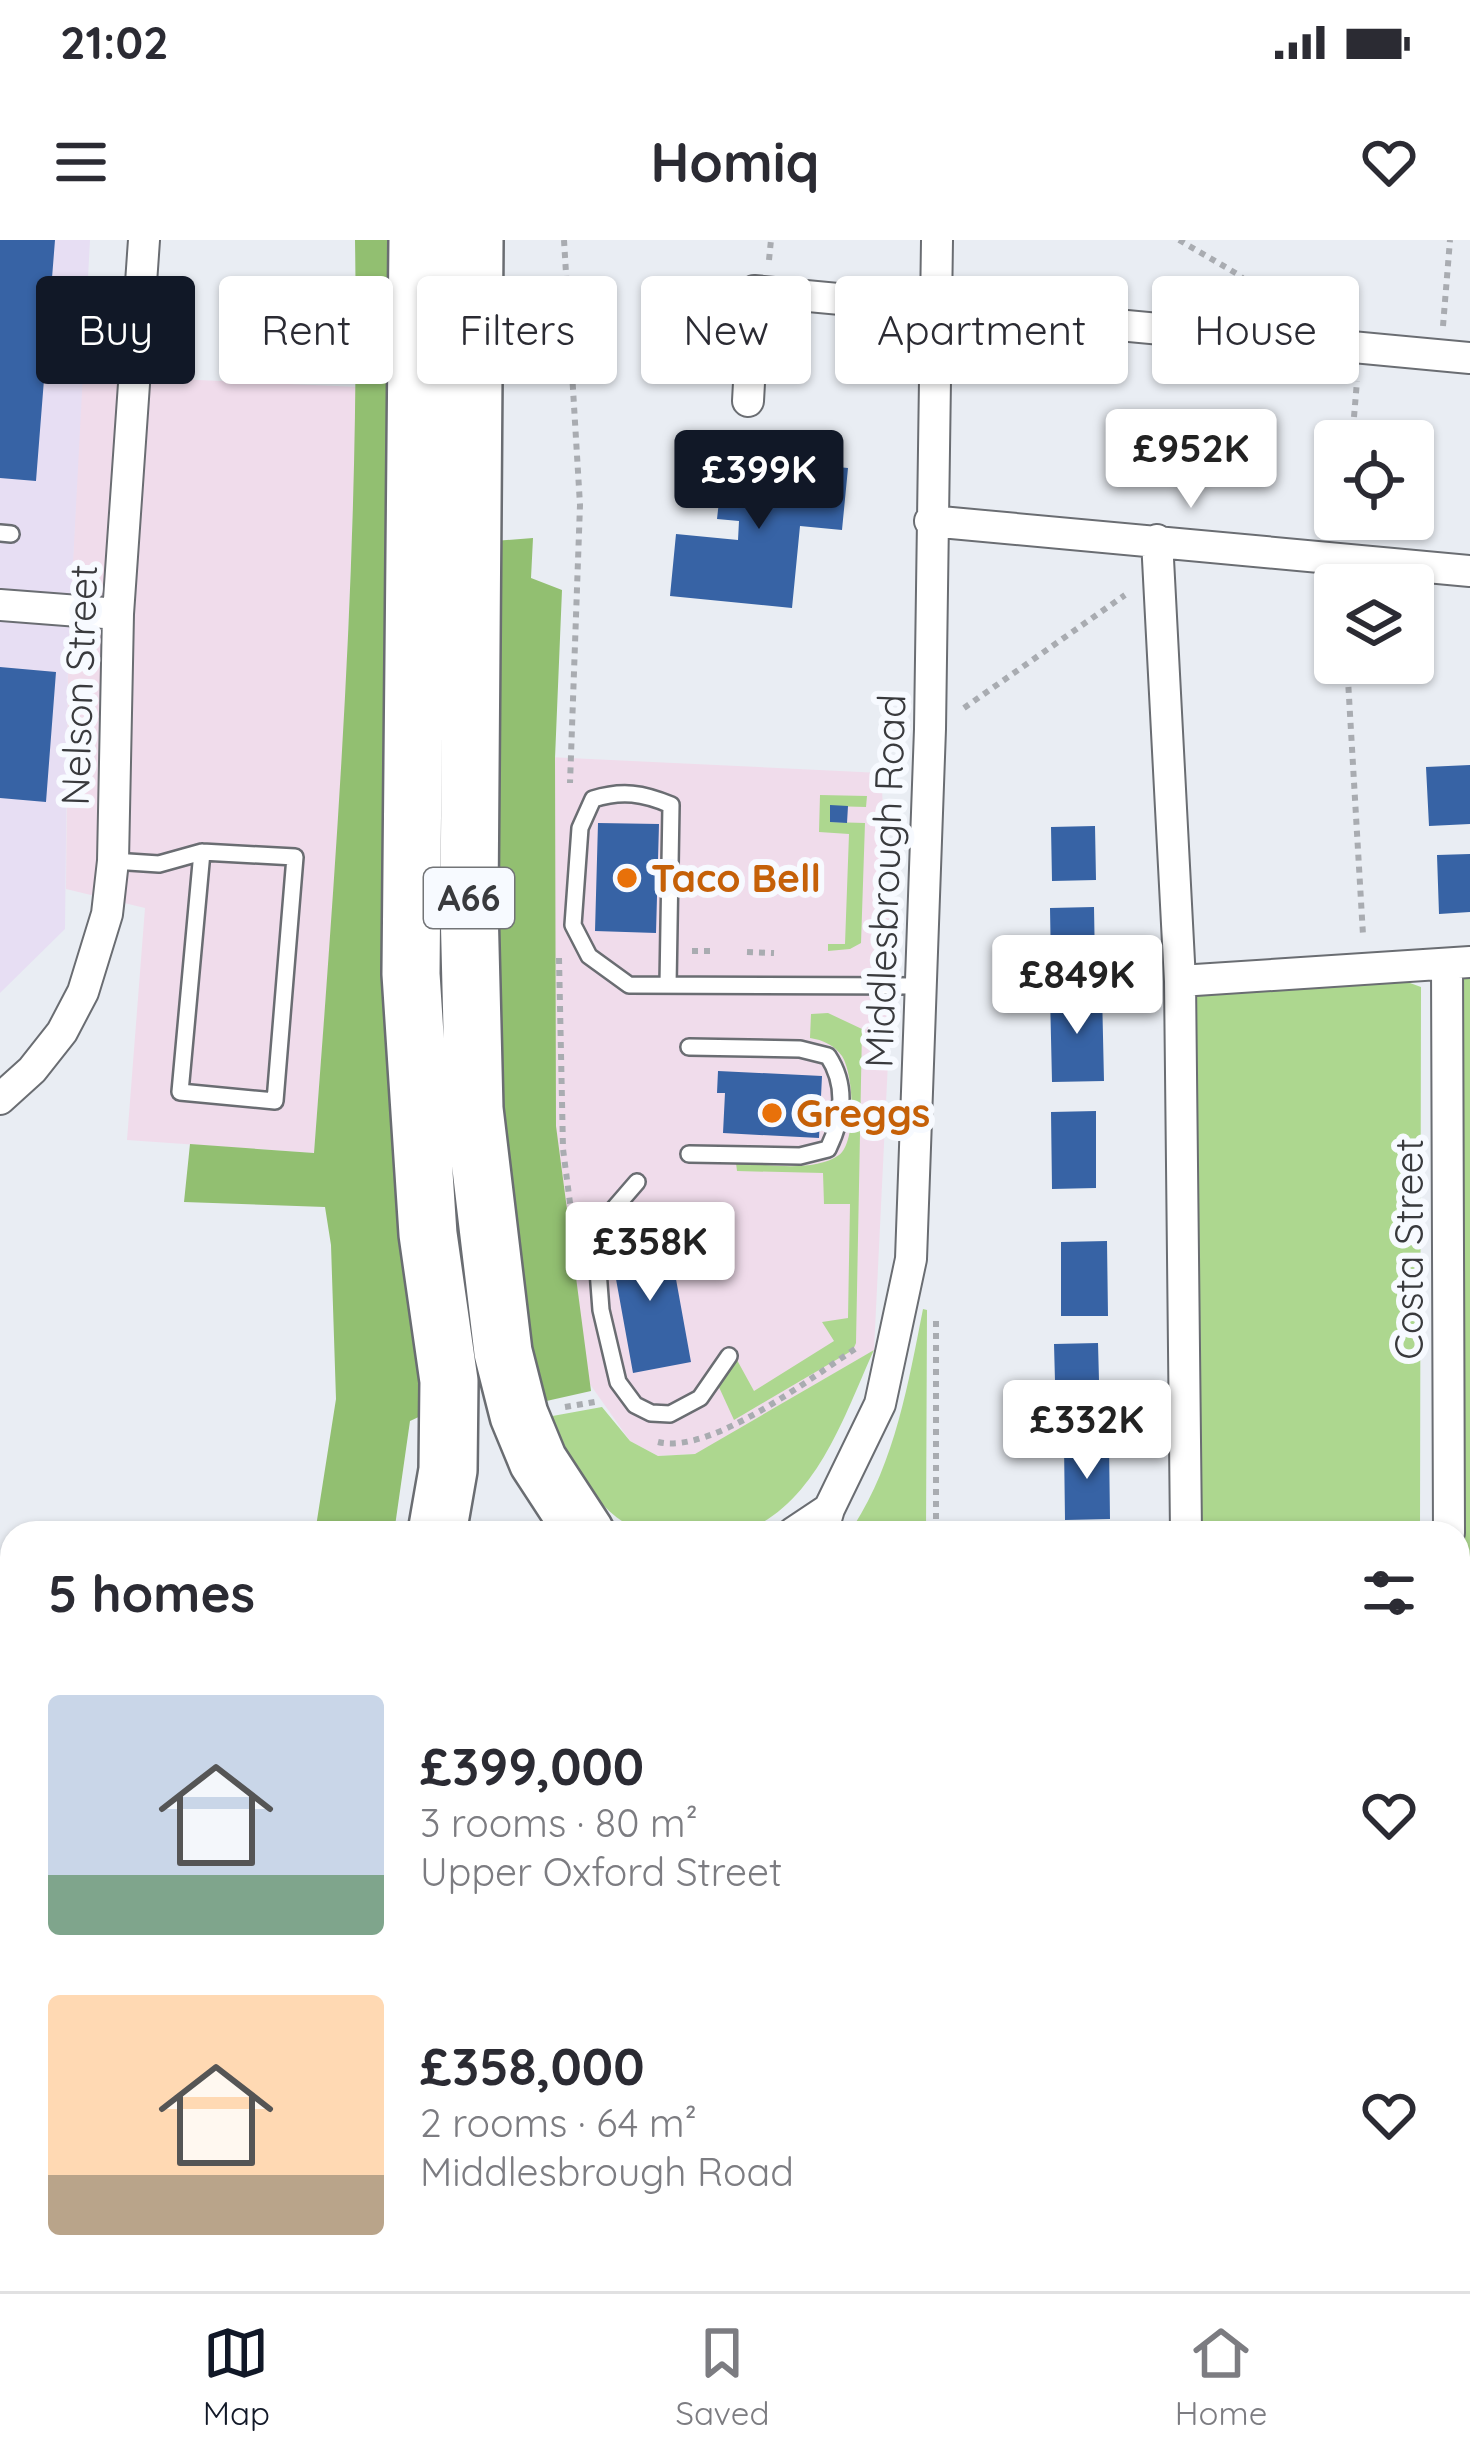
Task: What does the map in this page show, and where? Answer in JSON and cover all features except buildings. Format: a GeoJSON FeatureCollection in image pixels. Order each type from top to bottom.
{"type":"FeatureCollection","features":[{"type":"Feature","properties":{"kind":"highway","name":"A66"},"geometry":{"type":"LineString","coordinates":[[418,240],[411,974],[428,1234],[449,1381],[448,1470],[438,1521]]}},
{"type":"Feature","properties":{"kind":"highway","name":"A66"},"geometry":{"type":"LineString","coordinates":[[475,240],[469,883],[474,1108],[503,1352],[519,1415],[538,1461],[577,1521]]}},
{"type":"Feature","properties":{"kind":"street","name":"Nelson Street"},"geometry":{"type":"LineString","coordinates":[[0,1099],[62,1033],[83,992],[107,914],[113,861],[118,614],[144,240]]}},
{"type":"Feature","properties":{"kind":"street","name":"Middlesbrough Road"},"geometry":{"type":"LineString","coordinates":[[936,276],[937,240]]}},
{"type":"Feature","properties":{"kind":"street"},"geometry":{"type":"LineString","coordinates":[[748,400],[754,291],[835,299]]}},
{"type":"Feature","properties":{"kind":"street"},"geometry":{"type":"LineString","coordinates":[[1360,348],[1455,357]]}},
{"type":"Feature","properties":{"kind":"street","name":"Middlesbrough Road"},"geometry":{"type":"LineString","coordinates":[[825,1521],[880,1404],[911,1259],[930,729],[934,384]]}},
{"type":"Feature","properties":{"kind":"street"},"geometry":{"type":"LineString","coordinates":[[930,521],[1458,570]]}},
{"type":"Feature","properties":{"kind":"street"},"geometry":{"type":"LineString","coordinates":[[1156,540],[1180,981],[1186,1521]]}},
{"type":"Feature","properties":{"kind":"street"},"geometry":{"type":"LineString","coordinates":[[0,605],[118,614]]}},
{"type":"Feature","properties":{"kind":"street"},"geometry":{"type":"LineString","coordinates":[[1180,981],[1458,963]]}},
{"type":"Feature","properties":{"kind":"street","name":"Costa Street"},"geometry":{"type":"LineString","coordinates":[[1449,1521],[1458,963]]}},
{"type":"Feature","properties":{"kind":"lane"},"geometry":{"type":"LineString","coordinates":[[668,985],[671,805],[647,795],[618,792],[593,799],[580,828],[573,925],[590,956],[629,985],[921,986]]}},
{"type":"Feature","properties":{"kind":"lane"},"geometry":{"type":"LineString","coordinates":[[113,861],[160,864],[202,853],[295,856],[275,1101],[180,1092],[202,853]]}},
{"type":"Feature","properties":{"kind":"lane"},"geometry":{"type":"LineString","coordinates":[[689,1047],[800,1049],[828,1056],[840,1075],[840,1125],[828,1149],[800,1156],[689,1154]]}},
{"type":"Feature","properties":{"kind":"lane"},"geometry":{"type":"LineString","coordinates":[[637,1182],[604,1219],[596,1244],[601,1310],[618,1382],[635,1405],[651,1413],[670,1414],[700,1398],[729,1356]]}},
{"type":"Feature","properties":{"kind":"path"},"geometry":{"type":"LineString","coordinates":[[564,240],[580,505],[570,783]]}},
{"type":"Feature","properties":{"kind":"path"},"geometry":{"type":"LineString","coordinates":[[1179,240],[1240,276]]}},
{"type":"Feature","properties":{"kind":"path"},"geometry":{"type":"LineString","coordinates":[[1450,240],[1455,357]]}},
{"type":"Feature","properties":{"kind":"path"},"geometry":{"type":"LineString","coordinates":[[1354,420],[1360,348]]}},
{"type":"Feature","properties":{"kind":"path"},"geometry":{"type":"LineString","coordinates":[[930,729],[1134,589],[1160,589]]}},
{"type":"Feature","properties":{"kind":"path"},"geometry":{"type":"LineString","coordinates":[[1348,684],[1364,970]]}},
{"type":"Feature","properties":{"kind":"path"},"geometry":{"type":"LineString","coordinates":[[747,952],[774,953]]}},
{"type":"Feature","properties":{"kind":"path"},"geometry":{"type":"LineString","coordinates":[[560,953],[563,1149],[574,1232]]}},
{"type":"Feature","properties":{"kind":"path"},"geometry":{"type":"LineString","coordinates":[[646,1434],[677,1446],[734,1426],[870,1340],[935,1286],[936,1521]]}},
{"type":"Feature","properties":{"kind":"shaded area"},"geometry":{"type":"Polygon","coordinates":[[[0,240],[90,240],[88,276],[36,276],[36,384],[82,384],[68,658],[65,929],[0,993],[0,240]]]}},
{"type":"Feature","properties":{"kind":"shaded area"},"geometry":{"type":"Polygon","coordinates":[[[195,380],[358,387],[342,787],[314,1153],[127,1140],[145,908],[66,889],[68,658],[82,384],[195,384],[195,380]]]}},
{"type":"Feature","properties":{"kind":"shaded area"},"geometry":{"type":"Polygon","coordinates":[[[528,756],[881,773],[889,916],[888,1062],[874,1350],[696,1454],[658,1456],[630,1441],[551,1329],[528,756]]]}},
{"type":"Feature","properties":{"kind":"green space"},"geometry":{"type":"Polygon","coordinates":[[[355,240],[398,240],[423,1415],[410,1421],[396,1521],[317,1521],[336,1399],[331,1245],[325,1207],[184,1202],[190,1144],[314,1153],[338,811],[355,384],[393,384],[393,276],[355,276],[355,240]]]}},
{"type":"Feature","properties":{"kind":"green space"},"geometry":{"type":"Polygon","coordinates":[[[533,538],[531,578],[562,590],[555,758],[556,1126],[591,1391],[542,1402],[524,1341],[492,1035],[494,541],[533,538]]]}},
{"type":"Feature","properties":{"kind":"green space"},"geometry":{"type":"Polygon","coordinates":[[[820,795],[867,796],[866,807],[830,806],[830,822],[865,823],[861,943],[850,949],[828,951],[828,944],[845,944],[849,834],[819,832],[820,795]]]}},
{"type":"Feature","properties":{"kind":"green space"},"geometry":{"type":"Polygon","coordinates":[[[1470,975],[1470,1521],[1455,1521],[1451,982],[1470,975]]]}},
{"type":"Feature","properties":{"kind":"green space"},"geometry":{"type":"Polygon","coordinates":[[[1399,979],[1421,987],[1420,1521],[1198,1521],[1195,996],[1399,979]]]}},
{"type":"Feature","properties":{"kind":"green space"},"geometry":{"type":"Polygon","coordinates":[[[828,1013],[862,1029],[856,1343],[853,1350],[734,1420],[718,1385],[737,1360],[754,1391],[834,1341],[822,1322],[848,1318],[850,1204],[824,1204],[823,1173],[737,1171],[736,1163],[817,1164],[845,1148],[852,1107],[846,1065],[832,1046],[810,1038],[811,1014],[828,1013]]]}},
{"type":"Feature","properties":{"kind":"green space"},"geometry":{"type":"Polygon","coordinates":[[[923,1309],[927,1310],[926,1521],[856,1521],[888,1454],[923,1309]]]}},
{"type":"Feature","properties":{"kind":"green space"},"geometry":{"type":"Polygon","coordinates":[[[874,1350],[827,1452],[794,1497],[764,1521],[623,1521],[587,1486],[547,1417],[602,1407],[630,1441],[658,1456],[695,1454],[874,1350]]]}},
{"type":"Feature","properties":{"kind":"place","name":"Taco Bell"},"geometry":{"type":"Point","coordinates":[627,878]}},
{"type":"Feature","properties":{"kind":"place","name":"Greggs"},"geometry":{"type":"Point","coordinates":[772,1113]}}]}
